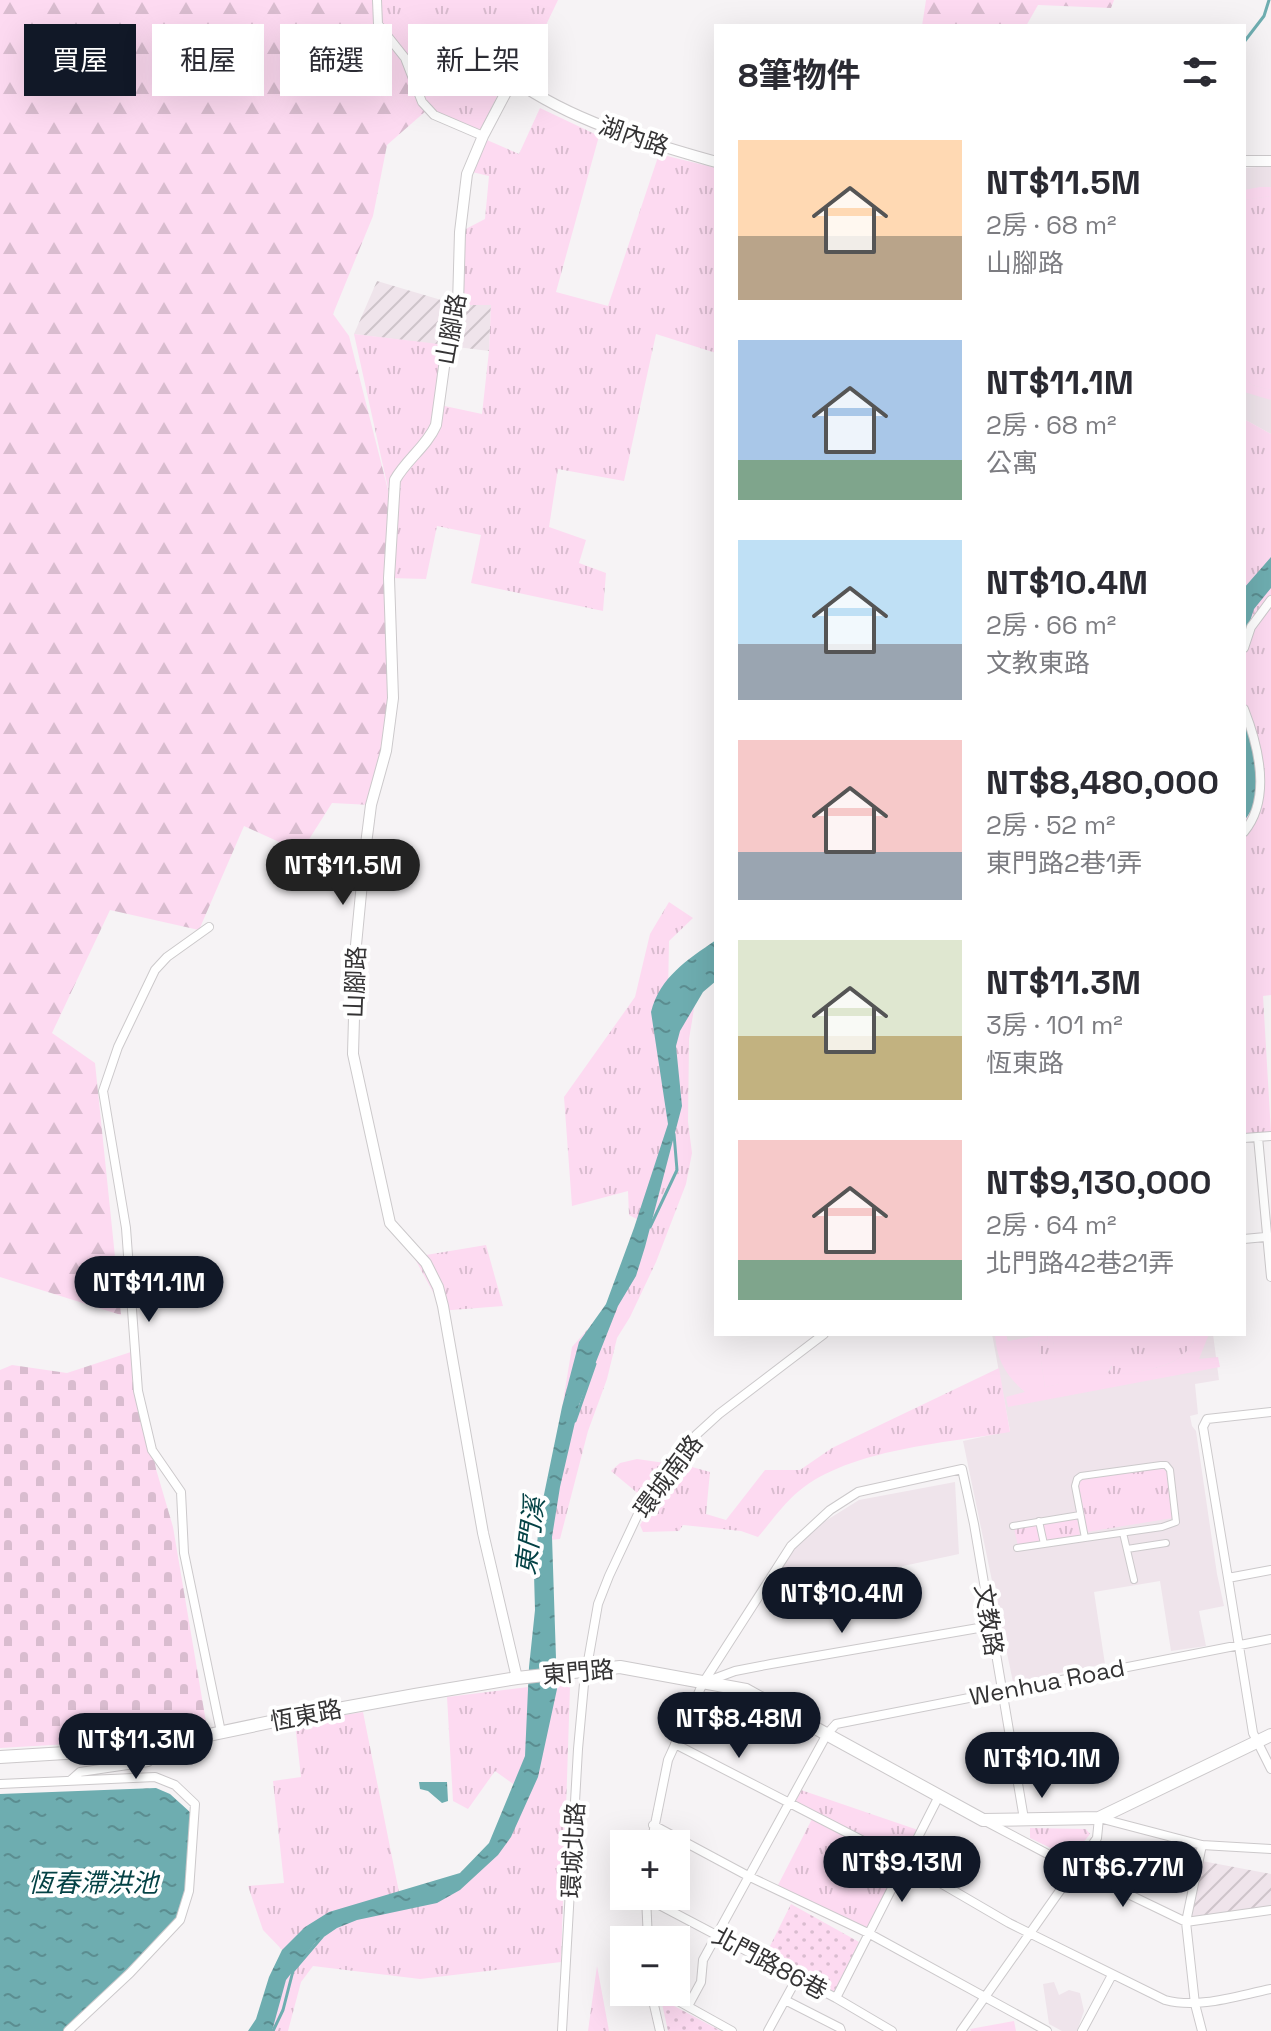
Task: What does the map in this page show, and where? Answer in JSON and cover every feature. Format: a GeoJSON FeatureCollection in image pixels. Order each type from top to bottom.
{"type":"FeatureCollection","features":[{"type":"Feature","properties":{"kind":"main road","name":"東門路"},"geometry":{"type":"LineString","coordinates":[[520,1678],[620,1667],[746,1690],[983,1820]]}},
{"type":"Feature","properties":{"kind":"main road","name":"恆東路"},"geometry":{"type":"LineString","coordinates":[[0,1757],[147,1748],[315,1713],[520,1678]]}},
{"type":"Feature","properties":{"kind":"main road"},"geometry":{"type":"LineString","coordinates":[[983,1820],[1099,1818],[1271,1735]]}},
{"type":"Feature","properties":{"kind":"street"},"geometry":{"type":"LineString","coordinates":[[377,0],[378,24],[405,58],[422,102],[434,115],[483,136]]}},
{"type":"Feature","properties":{"kind":"street","name":"山腳路"},"geometry":{"type":"LineString","coordinates":[[504,96],[467,174],[460,232],[458,305],[447,345],[436,425],[395,480],[389,578],[393,698],[386,751],[371,805],[365,852],[356,945],[353,1054],[390,1223],[426,1263],[438,1287],[483,1533],[520,1678]]}},
{"type":"Feature","properties":{"kind":"street","name":"湖內路"},"geometry":{"type":"LineString","coordinates":[[540,96],[618,133],[714,161]]}},
{"type":"Feature","properties":{"kind":"street"},"geometry":{"type":"LineString","coordinates":[[1246,161],[1271,161]]}},
{"type":"Feature","properties":{"kind":"street"},"geometry":{"type":"LineString","coordinates":[[1246,642],[1251,627],[1271,600]]}},
{"type":"Feature","properties":{"kind":"street"},"geometry":{"type":"LineString","coordinates":[[1246,714],[1269,776],[1264,809],[1256,823],[1246,830]]}},
{"type":"Feature","properties":{"kind":"street"},"geometry":{"type":"LineString","coordinates":[[209,927],[167,957],[155,970],[118,1047],[103,1091],[126,1228],[138,1391],[152,1450],[181,1492],[184,1553],[221,1732]]}},
{"type":"Feature","properties":{"kind":"street"},"geometry":{"type":"LineString","coordinates":[[1246,1138],[1271,1136]]}},
{"type":"Feature","properties":{"kind":"street"},"geometry":{"type":"LineString","coordinates":[[1258,1137],[1271,1277]]}},
{"type":"Feature","properties":{"kind":"street"},"geometry":{"type":"LineString","coordinates":[[1246,1239],[1265,1237]]}},
{"type":"Feature","properties":{"kind":"street","name":"環城南路"},"geometry":{"type":"LineString","coordinates":[[587,1669],[598,1604],[621,1544],[656,1485],[696,1435],[719,1414],[821,1336]]}},
{"type":"Feature","properties":{"kind":"street"},"geometry":{"type":"LineString","coordinates":[[1271,1412],[1207,1419],[1203,1427],[1253,1733],[1271,1769]]}},
{"type":"Feature","properties":{"kind":"street"},"geometry":{"type":"LineString","coordinates":[[1017,1548],[1162,1527],[1176,1522],[1170,1470],[1166,1465],[1077,1479],[1075,1486],[1085,1538]]}},
{"type":"Feature","properties":{"kind":"street","name":"文教路"},"geometry":{"type":"LineString","coordinates":[[703,1683],[791,1546],[830,1510],[858,1492],[962,1469],[1024,1819]]}},
{"type":"Feature","properties":{"kind":"street"},"geometry":{"type":"LineString","coordinates":[[1013,1526],[1080,1515]]}},
{"type":"Feature","properties":{"kind":"street"},"geometry":{"type":"LineString","coordinates":[[1039,1521],[1044,1544]]}},
{"type":"Feature","properties":{"kind":"street"},"geometry":{"type":"LineString","coordinates":[[1127,1549],[1167,1544],[1162,1527]]}},
{"type":"Feature","properties":{"kind":"street"},"geometry":{"type":"LineString","coordinates":[[1123,1533],[1134,1580]]}},
{"type":"Feature","properties":{"kind":"street"},"geometry":{"type":"LineString","coordinates":[[1228,1578],[1271,1570]]}},
{"type":"Feature","properties":{"kind":"street"},"geometry":{"type":"LineString","coordinates":[[652,1830],[668,1760],[703,1683],[735,1671],[990,1626]]}},
{"type":"Feature","properties":{"kind":"street","name":"Wenhua Road"},"geometry":{"type":"LineString","coordinates":[[827,1734],[836,1724],[1271,1639]]}},
{"type":"Feature","properties":{"kind":"street","name":"環城北路"},"geometry":{"type":"LineString","coordinates":[[562,2031],[578,1749],[587,1669]]}},
{"type":"Feature","properties":{"kind":"street"},"geometry":{"type":"LineString","coordinates":[[690,2002],[701,1982],[703,1960],[827,1734]]}},
{"type":"Feature","properties":{"kind":"street"},"geometry":{"type":"LineString","coordinates":[[675,1744],[906,1863],[1030,1933],[1165,2000],[1182,2005],[1195,2004],[1271,1989]]}},
{"type":"Feature","properties":{"kind":"street"},"geometry":{"type":"LineString","coordinates":[[70,1781],[80,1772],[148,1762],[147,1748]]}},
{"type":"Feature","properties":{"kind":"street"},"geometry":{"type":"LineString","coordinates":[[0,1784],[155,1777],[175,1785],[195,1804],[189,1891],[180,1920],[130,1973],[68,2031]]}},
{"type":"Feature","properties":{"kind":"street"},"geometry":{"type":"LineString","coordinates":[[836,1998],[939,1796]]}},
{"type":"Feature","properties":{"kind":"street"},"geometry":{"type":"LineString","coordinates":[[961,2031],[1097,1838],[1099,1818],[1202,1845],[1271,1849]]}},
{"type":"Feature","properties":{"kind":"street"},"geometry":{"type":"LineString","coordinates":[[983,1820],[1186,1922],[1271,1910]]}},
{"type":"Feature","properties":{"kind":"street"},"geometry":{"type":"LineString","coordinates":[[653,1825],[750,1877],[868,1933],[1047,2031]]}},
{"type":"Feature","properties":{"kind":"street"},"geometry":{"type":"LineString","coordinates":[[1202,1845],[1186,1922],[1195,2004],[1202,2031]]}},
{"type":"Feature","properties":{"kind":"street","name":"北門路86巷"},"geometry":{"type":"LineString","coordinates":[[670,1910],[892,2031]]}},
{"type":"Feature","properties":{"kind":"street"},"geometry":{"type":"LineString","coordinates":[[1082,2031],[1112,1975]]}},
{"type":"Feature","properties":{"kind":"street"},"geometry":{"type":"LineString","coordinates":[[768,2031],[797,1978]]}},
{"type":"Feature","properties":{"kind":"street"},"geometry":{"type":"LineString","coordinates":[[785,2000],[841,2030]]}},
{"type":"Feature","properties":{"kind":"street"},"geometry":{"type":"LineString","coordinates":[[654,2006],[660,2031]]}},
{"type":"Feature","properties":{"kind":"street"},"geometry":{"type":"LineString","coordinates":[[688,2006],[732,2031]]}},
{"type":"Feature","properties":{"kind":"shaded area"},"geometry":{"type":"Polygon","coordinates":[[[1271,166],[1271,434],[1246,420],[1246,168],[1271,166]]]}},
{"type":"Feature","properties":{"kind":"shaded area"},"geometry":{"type":"Polygon","coordinates":[[[377,281],[458,305],[491,304],[489,351],[354,334],[377,281]]]}},
{"type":"Feature","properties":{"kind":"shaded area"},"geometry":{"type":"Polygon","coordinates":[[[992,1336],[1213,1336],[1219,1380],[1195,1384],[1198,1414],[1190,1416],[1196,1431],[1224,1606],[1199,1611],[1206,1646],[1171,1651],[1160,1581],[1094,1592],[1105,1664],[1013,1682],[963,1441],[1010,1431],[992,1336]]]}},
{"type":"Feature","properties":{"kind":"shaded area"},"geometry":{"type":"Polygon","coordinates":[[[955,1482],[959,1554],[768,1595],[792,1550],[819,1525],[859,1500],[955,1482]]]}},
{"type":"Feature","properties":{"kind":"shaded area"},"geometry":{"type":"Polygon","coordinates":[[[1202,1861],[1271,1874],[1271,1907],[1191,1918],[1202,1861]]]}},
{"type":"Feature","properties":{"kind":"shaded area"},"geometry":{"type":"Polygon","coordinates":[[[1054,1982],[1059,1995],[1069,1990],[1080,1993],[1084,2011],[1077,2031],[1062,2031],[1049,2024],[1043,1984],[1054,1982]]]}},
{"type":"Feature","properties":{"kind":"green space"},"geometry":{"type":"Polygon","coordinates":[[[0,0],[375,0],[378,24],[280,24],[280,96],[392,96],[392,42],[408,65],[408,96],[421,96],[427,110],[387,145],[373,216],[333,314],[349,336],[391,502],[393,698],[371,805],[332,803],[301,852],[244,826],[199,930],[110,910],[52,1033],[95,1063],[121,1315],[0,1277],[0,0]]]}},
{"type":"Feature","properties":{"kind":"green space"},"geometry":{"type":"Polygon","coordinates":[[[375,0],[558,0],[546,24],[408,24],[408,73],[392,47],[392,24],[378,24],[375,0]]]}},
{"type":"Feature","properties":{"kind":"green space"},"geometry":{"type":"Polygon","coordinates":[[[926,0],[1114,0],[1111,8],[1038,5],[1027,24],[922,24],[926,0]]]}},
{"type":"Feature","properties":{"kind":"green space"},"geometry":{"type":"Polygon","coordinates":[[[422,96],[497,96],[481,131],[434,115],[422,96]]]}},
{"type":"Feature","properties":{"kind":"green space"},"geometry":{"type":"Polygon","coordinates":[[[540,108],[599,136],[556,292],[608,306],[659,154],[714,168],[714,352],[656,334],[624,481],[558,469],[549,527],[586,540],[579,563],[606,573],[603,611],[471,583],[481,535],[437,526],[426,579],[389,578],[391,502],[354,334],[447,345],[440,405],[482,414],[491,305],[458,305],[460,232],[485,219],[489,176],[472,172],[487,140],[519,154],[540,108]]]}},
{"type":"Feature","properties":{"kind":"green space"},"geometry":{"type":"Polygon","coordinates":[[[1271,187],[1271,196],[1246,200],[1246,190],[1271,187]]]}},
{"type":"Feature","properties":{"kind":"green space"},"geometry":{"type":"Polygon","coordinates":[[[1271,196],[1271,390],[1252,385],[1246,378],[1246,200],[1271,196]]]}},
{"type":"Feature","properties":{"kind":"green space"},"geometry":{"type":"Polygon","coordinates":[[[1246,378],[1252,385],[1271,390],[1271,400],[1246,393],[1246,378]]]}},
{"type":"Feature","properties":{"kind":"green space"},"geometry":{"type":"Polygon","coordinates":[[[1246,420],[1271,434],[1271,995],[1263,996],[1271,1133],[1246,1135],[1246,420]]]}},
{"type":"Feature","properties":{"kind":"green space"},"geometry":{"type":"Polygon","coordinates":[[[669,902],[693,918],[669,941],[668,994],[695,1003],[689,1039],[688,1122],[692,1153],[686,1184],[656,1262],[617,1338],[607,1379],[588,1431],[560,1539],[540,1541],[572,1347],[601,1314],[650,1226],[629,1215],[628,1191],[572,1206],[564,1097],[635,997],[650,934],[669,902]]]}},
{"type":"Feature","properties":{"kind":"green space"},"geometry":{"type":"Polygon","coordinates":[[[486,1245],[503,1306],[439,1311],[434,1294],[414,1257],[486,1245]]]}},
{"type":"Feature","properties":{"kind":"green space"},"geometry":{"type":"Polygon","coordinates":[[[995,1336],[1007,1336],[1008,1341],[1047,1336],[1048,1340],[1038,1341],[1045,1387],[1059,1384],[1052,1336],[1108,1336],[1115,1356],[1105,1376],[1145,1370],[1171,1362],[1182,1356],[1195,1336],[1208,1336],[1199,1359],[1218,1357],[1220,1367],[1008,1407],[1006,1397],[1025,1392],[1012,1380],[997,1351],[995,1336]]]}},
{"type":"Feature","properties":{"kind":"green space"},"geometry":{"type":"Polygon","coordinates":[[[1047,1336],[1052,1336],[1060,1384],[1045,1387],[1038,1341],[1048,1340],[1047,1336]]]}},
{"type":"Feature","properties":{"kind":"green space"},"geometry":{"type":"Polygon","coordinates":[[[1108,1336],[1195,1336],[1182,1356],[1171,1362],[1103,1377],[1112,1368],[1108,1336]]]}},
{"type":"Feature","properties":{"kind":"green space"},"geometry":{"type":"Polygon","coordinates":[[[134,1351],[156,1469],[173,1527],[207,1728],[139,1740],[0,1748],[0,1370],[12,1365],[67,1373],[134,1351]]]}},
{"type":"Feature","properties":{"kind":"green space"},"geometry":{"type":"Polygon","coordinates":[[[999,1368],[1010,1432],[929,1444],[844,1466],[799,1491],[758,1537],[741,1531],[683,1525],[679,1531],[643,1532],[640,1525],[664,1488],[681,1469],[692,1467],[710,1472],[706,1514],[726,1520],[765,1470],[800,1470],[832,1448],[999,1368]]]}},
{"type":"Feature","properties":{"kind":"green space"},"geometry":{"type":"Polygon","coordinates":[[[637,1459],[665,1463],[641,1496],[611,1471],[620,1463],[637,1459]]]}},
{"type":"Feature","properties":{"kind":"green space"},"geometry":{"type":"Polygon","coordinates":[[[1161,1467],[1167,1472],[1173,1518],[1087,1532],[1079,1486],[1081,1480],[1161,1467]]]}},
{"type":"Feature","properties":{"kind":"green space"},"geometry":{"type":"Polygon","coordinates":[[[1077,1518],[1080,1535],[1046,1541],[1043,1524],[1077,1518]]]}},
{"type":"Feature","properties":{"kind":"green space"},"geometry":{"type":"Polygon","coordinates":[[[1037,1525],[1040,1542],[1018,1546],[1014,1528],[1037,1525]]]}},
{"type":"Feature","properties":{"kind":"green space"},"geometry":{"type":"Polygon","coordinates":[[[569,1682],[561,1962],[420,1979],[313,1966],[301,1982],[288,2031],[260,2031],[289,1957],[263,1930],[248,1886],[284,1883],[273,1781],[301,1777],[295,1723],[363,1712],[402,1907],[483,1867],[516,1786],[495,1771],[468,1809],[453,1801],[447,1697],[569,1682]]]}},
{"type":"Feature","properties":{"kind":"green space"},"geometry":{"type":"Polygon","coordinates":[[[801,1790],[918,1830],[863,1935],[777,1887],[812,1819],[793,1807],[801,1790]]]}},
{"type":"Feature","properties":{"kind":"green space"},"geometry":{"type":"Polygon","coordinates":[[[1030,1828],[1086,1829],[1090,1834],[1071,1858],[1030,1838],[1030,1828]]]}},
{"type":"Feature","properties":{"kind":"green space"},"geometry":{"type":"Polygon","coordinates":[[[791,1904],[859,1942],[832,1998],[762,1962],[791,1904]]]}},
{"type":"Feature","properties":{"kind":"green space"},"geometry":{"type":"Polygon","coordinates":[[[597,1966],[609,2031],[588,2031],[597,1966]]]}},
{"type":"Feature","properties":{"kind":"green space"},"geometry":{"type":"Polygon","coordinates":[[[663,2006],[674,2006],[721,2031],[668,2031],[663,2006]]]}},
{"type":"Feature","properties":{"kind":"green space"},"geometry":{"type":"Polygon","coordinates":[[[1014,2021],[1016,2031],[970,2029],[1014,2021]]]}},
{"type":"Feature","properties":{"kind":"water"},"geometry":{"type":"Polygon","coordinates":[[[1271,557],[1271,588],[1254,609],[1246,633],[1246,586],[1271,557]]]}},
{"type":"Feature","properties":{"kind":"water"},"geometry":{"type":"Polygon","coordinates":[[[1246,715],[1259,767],[1257,795],[1246,818],[1246,715]]]}},
{"type":"Feature","properties":{"kind":"water"},"geometry":{"type":"Polygon","coordinates":[[[714,941],[714,983],[703,992],[680,1031],[676,1046],[682,1106],[645,1247],[636,1276],[618,1306],[579,1405],[560,1487],[552,1537],[557,1689],[538,1777],[511,1837],[498,1855],[460,1890],[437,1903],[357,1920],[337,1928],[315,1943],[286,1980],[272,2031],[248,2031],[256,2019],[269,1977],[282,1950],[305,1927],[329,1912],[460,1873],[489,1843],[525,1756],[540,1514],[579,1342],[606,1304],[668,1124],[651,1012],[661,989],[685,962],[714,941]]]}},
{"type":"Feature","properties":{"kind":"water"},"geometry":{"type":"Polygon","coordinates":[[[419,1782],[447,1782],[448,1801],[442,1803],[428,1791],[420,1789],[419,1782]]]}},
{"type":"Feature","properties":{"kind":"water","name":"恆春滯洪池"},"geometry":{"type":"Polygon","coordinates":[[[156,1788],[170,1794],[191,1813],[186,1907],[167,1940],[69,2031],[0,2031],[0,1794],[156,1788]]]}},
{"type":"Feature","properties":{"kind":"waterway"},"geometry":{"type":"LineString","coordinates":[[1246,39],[1264,16],[1269,0]]}},
{"type":"Feature","properties":{"kind":"waterway","name":"東門溪"},"geometry":{"type":"LineString","coordinates":[[650,1227],[677,1170],[674,1134]]}},
{"type":"Feature","properties":{"kind":"waterway","name":"東門溪"},"geometry":{"type":"LineString","coordinates":[[575,1421],[595,1364]]}},
{"type":"Feature","properties":{"kind":"waterway","name":"東門溪"},"geometry":{"type":"LineString","coordinates":[[273,2031],[283,2010],[293,1971],[322,1937]]}}]}
